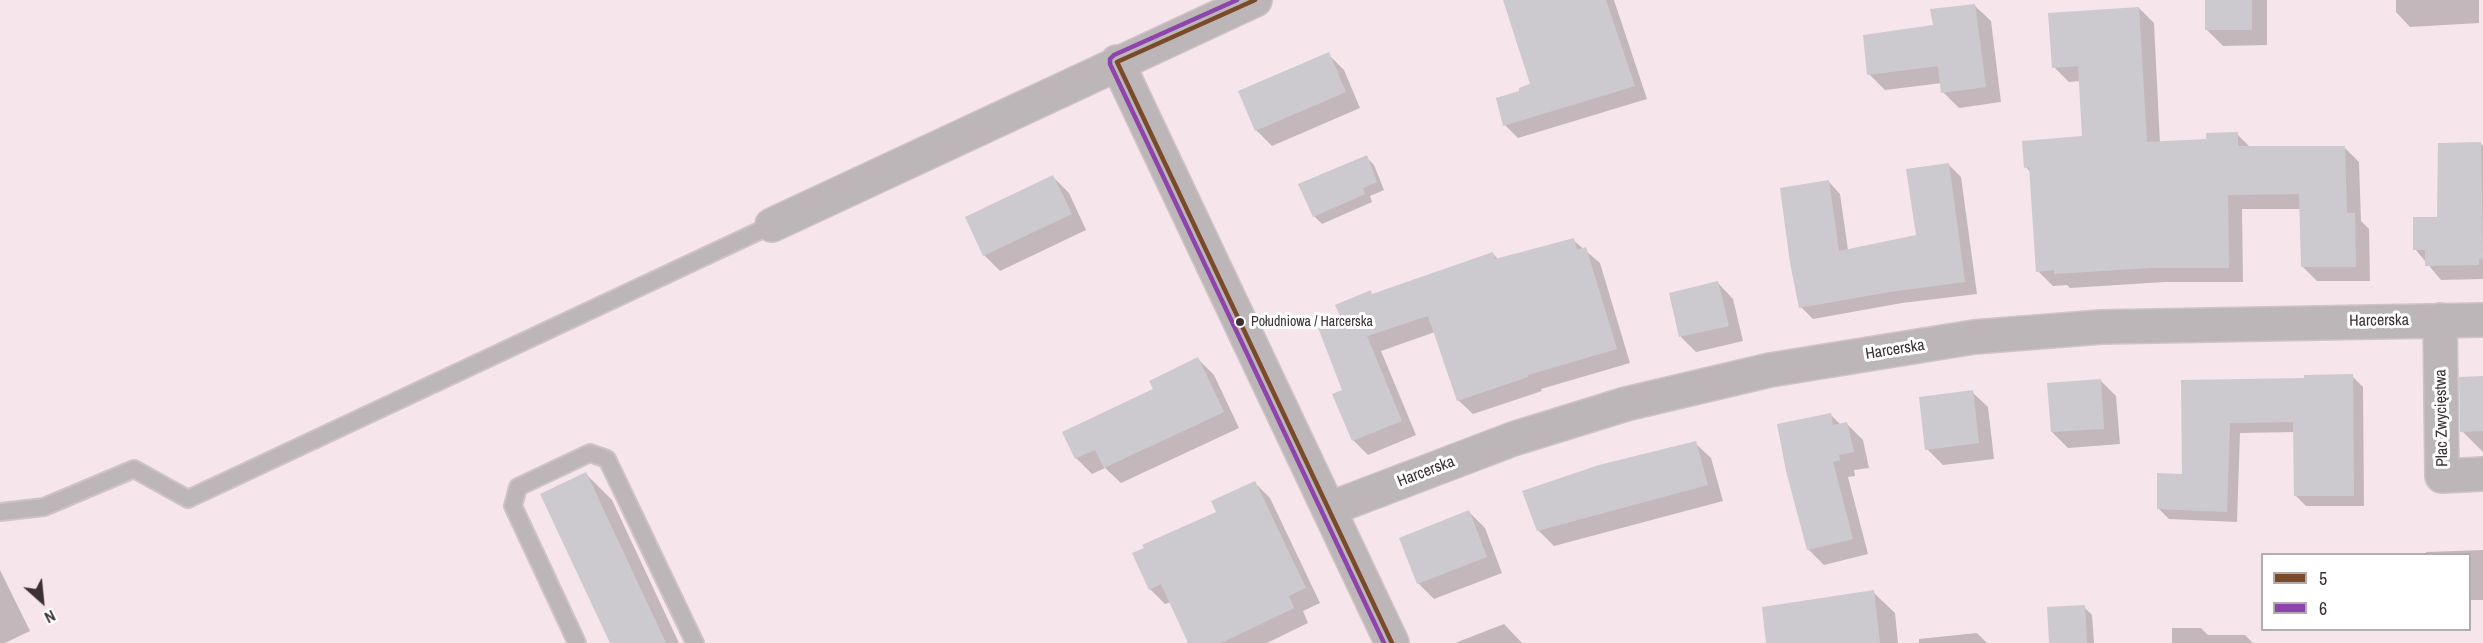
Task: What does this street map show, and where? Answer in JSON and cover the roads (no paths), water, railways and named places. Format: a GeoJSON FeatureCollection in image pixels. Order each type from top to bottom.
{"type":"FeatureCollection","features":[{"type":"Feature","properties":{"kind":"street"},"geometry":{"type":"LineString","coordinates":[[772,225],[1117,62],[1255,0]]}},
{"type":"Feature","properties":{"kind":"street"},"geometry":{"type":"LineString","coordinates":[[1117,62],[1392,643]]}},
{"type":"Feature","properties":{"kind":"street","name":"Plac Zwycięstwa"},"geometry":{"type":"LineString","coordinates":[[2440,320],[2442,476],[2483,474]]}},
{"type":"Feature","properties":{"kind":"street","name":"Harcerska"},"geometry":{"type":"LineString","coordinates":[[1329,509],[1524,435],[1626,404],[1770,370],[1974,337],[2090,328],[2483,320]]}},
{"type":"Feature","properties":{"kind":"lane"},"geometry":{"type":"LineString","coordinates":[[0,512],[44,507],[134,469],[189,499],[772,225]]}},
{"type":"Feature","properties":{"kind":"lane"},"geometry":{"type":"LineString","coordinates":[[577,643],[513,506],[518,487],[590,453],[607,459],[695,643]]}},
{"type":"Feature","properties":{"kind":"place","name":"Południowa / Harcerska"},"geometry":{"type":"Point","coordinates":[1240,322]}}]}
